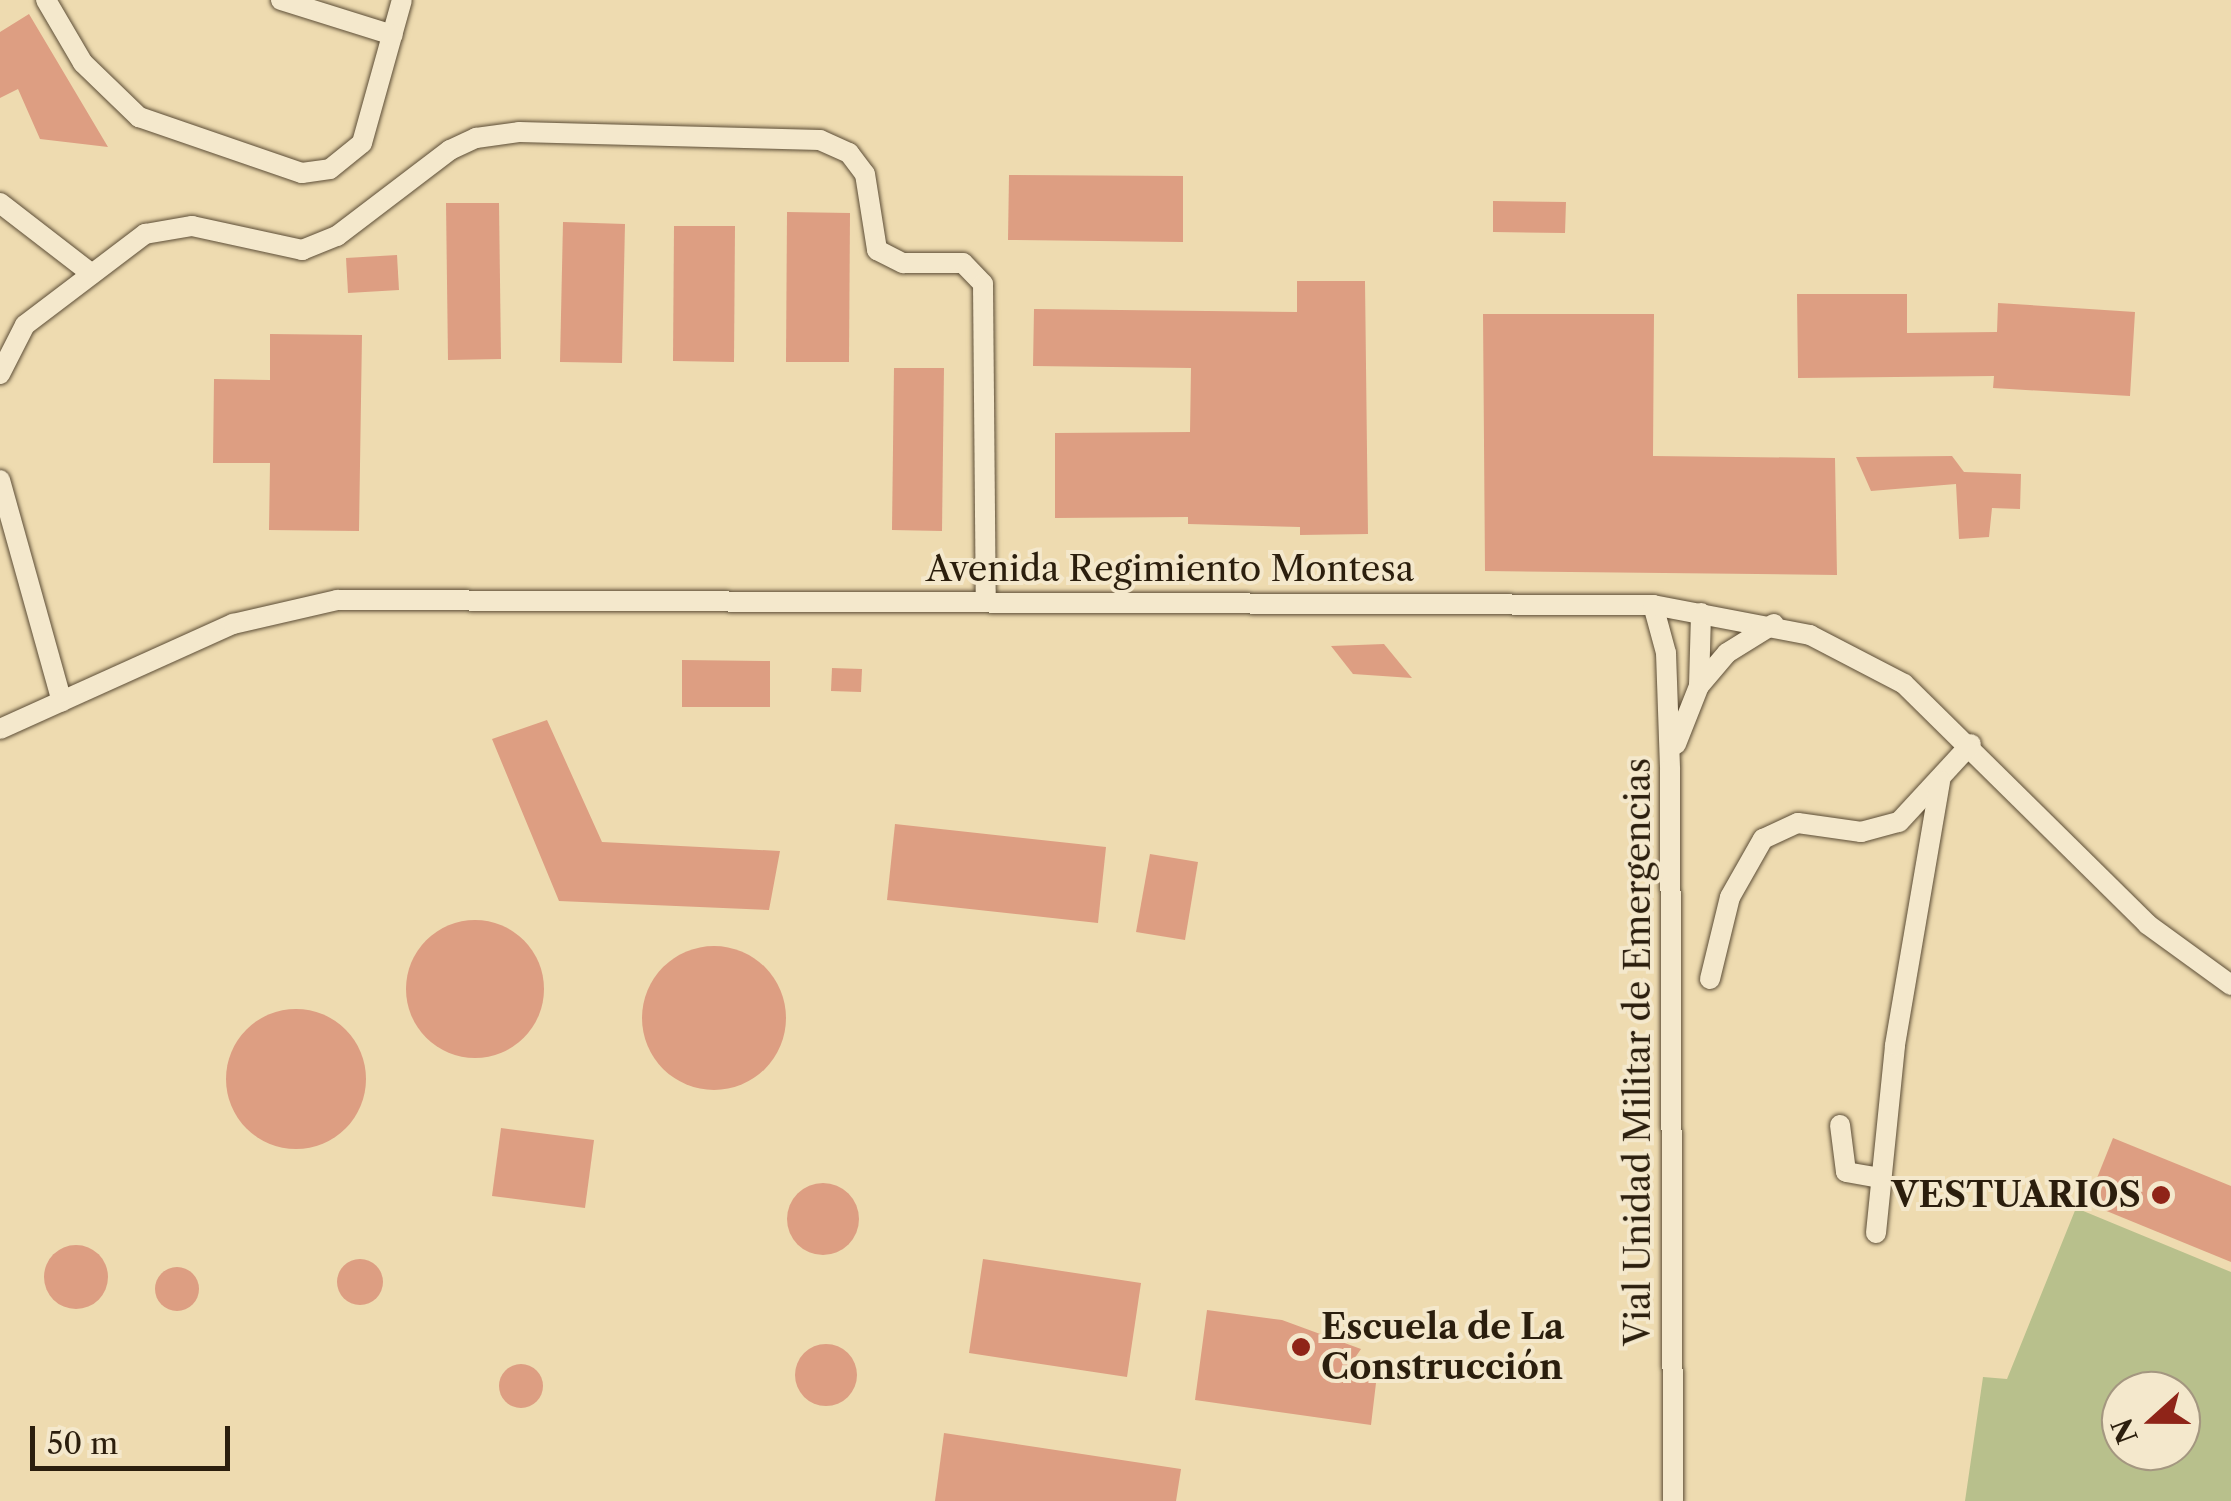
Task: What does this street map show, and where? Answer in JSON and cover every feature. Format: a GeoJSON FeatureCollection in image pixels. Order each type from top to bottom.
{"type":"FeatureCollection","features":[{"type":"Feature","properties":{"kind":"street"},"geometry":{"type":"LineString","coordinates":[[46,0],[83,63],[139,116],[302,173],[330,168],[362,143],[402,0]]}},
{"type":"Feature","properties":{"kind":"street"},"geometry":{"type":"LineString","coordinates":[[280,0],[393,35]]}},
{"type":"Feature","properties":{"kind":"street"},"geometry":{"type":"LineString","coordinates":[[0,374],[26,325],[145,234],[175,226],[302,250],[320,244],[450,150],[490,134],[793,138],[838,146],[864,174],[876,250],[903,263],[962,263],[983,284],[986,601]]}},
{"type":"Feature","properties":{"kind":"street"},"geometry":{"type":"LineString","coordinates":[[0,203],[92,274]]}},
{"type":"Feature","properties":{"kind":"street"},"geometry":{"type":"LineString","coordinates":[[0,480],[62,702]]}},
{"type":"Feature","properties":{"kind":"street","name":"Avenida Regimiento Montesa"},"geometry":{"type":"LineString","coordinates":[[0,728],[234,624],[337,600],[1654,605],[1774,624],[1878,666],[1971,744],[2147,924],[2231,985]]}},
{"type":"Feature","properties":{"kind":"street","name":"Vial Unidad Militar de Emergencias"},"geometry":{"type":"LineString","coordinates":[[1654,605],[1666,653],[1670,770],[1674,1501]]}},
{"type":"Feature","properties":{"kind":"street"},"geometry":{"type":"LineString","coordinates":[[1699,686],[1701,613]]}},
{"type":"Feature","properties":{"kind":"street"},"geometry":{"type":"LineString","coordinates":[[1670,770],[1680,722],[1699,686],[1727,653],[1774,624]]}},
{"type":"Feature","properties":{"kind":"street"},"geometry":{"type":"LineString","coordinates":[[1710,979],[1730,896],[1762,839],[1798,823],[1847,832],[1887,828],[1909,816],[1971,744]]}},
{"type":"Feature","properties":{"kind":"street"},"geometry":{"type":"LineString","coordinates":[[1876,1233],[1878,1178],[1940,780]]}},
{"type":"Feature","properties":{"kind":"street"},"geometry":{"type":"LineString","coordinates":[[1840,1126],[1846,1172],[1878,1178]]}},
{"type":"Feature","properties":{"kind":"green space"},"geometry":{"type":"Polygon","coordinates":[[[2076,1208],[2231,1272],[2231,1501],[1965,1501],[1983,1377],[2007,1379],[2076,1208]]]}},
{"type":"Feature","properties":{"kind":"building"},"geometry":{"type":"Polygon","coordinates":[[[29,14],[108,147],[40,139],[18,89],[0,98],[0,32],[29,14]]]}},
{"type":"Feature","properties":{"kind":"building"},"geometry":{"type":"Polygon","coordinates":[[[1009,175],[1183,176],[1183,242],[1008,240],[1009,175]]]}},
{"type":"Feature","properties":{"kind":"building"},"geometry":{"type":"Polygon","coordinates":[[[1493,201],[1566,202],[1565,233],[1493,232],[1493,201]]]}},
{"type":"Feature","properties":{"kind":"building"},"geometry":{"type":"Polygon","coordinates":[[[446,203],[499,203],[501,359],[448,360],[446,203]]]}},
{"type":"Feature","properties":{"kind":"building"},"geometry":{"type":"Polygon","coordinates":[[[787,212],[850,213],[849,362],[786,362],[787,212]]]}},
{"type":"Feature","properties":{"kind":"building"},"geometry":{"type":"Polygon","coordinates":[[[563,222],[625,224],[622,363],[560,362],[563,222]]]}},
{"type":"Feature","properties":{"kind":"building"},"geometry":{"type":"Polygon","coordinates":[[[674,226],[735,226],[734,362],[673,361],[674,226]]]}},
{"type":"Feature","properties":{"kind":"building"},"geometry":{"type":"Polygon","coordinates":[[[397,255],[399,290],[348,293],[346,258],[397,255]]]}},
{"type":"Feature","properties":{"kind":"building"},"geometry":{"type":"Polygon","coordinates":[[[1297,281],[1365,281],[1368,534],[1300,535],[1300,527],[1188,524],[1188,517],[1055,518],[1055,433],[1190,432],[1191,368],[1033,366],[1034,309],[1297,312],[1297,281]]]}},
{"type":"Feature","properties":{"kind":"building"},"geometry":{"type":"Polygon","coordinates":[[[1797,294],[1907,294],[1907,333],[1997,332],[1998,303],[2135,312],[2130,396],[1993,388],[1994,376],[1798,378],[1797,294]]]}},
{"type":"Feature","properties":{"kind":"building"},"geometry":{"type":"Polygon","coordinates":[[[1483,314],[1654,314],[1653,456],[1835,458],[1837,575],[1485,571],[1483,314]]]}},
{"type":"Feature","properties":{"kind":"building"},"geometry":{"type":"Polygon","coordinates":[[[270,334],[362,335],[359,531],[269,530],[270,463],[213,463],[214,379],[270,380],[270,334]]]}},
{"type":"Feature","properties":{"kind":"building"},"geometry":{"type":"Polygon","coordinates":[[[894,368],[944,368],[942,531],[892,530],[894,368]]]}},
{"type":"Feature","properties":{"kind":"building"},"geometry":{"type":"Polygon","coordinates":[[[1952,456],[1964,472],[2021,474],[2020,509],[1992,508],[1989,537],[1959,539],[1956,484],[1871,491],[1856,457],[1952,456]]]}},
{"type":"Feature","properties":{"kind":"building"},"geometry":{"type":"Polygon","coordinates":[[[1384,644],[1412,678],[1353,674],[1331,646],[1384,644]]]}},
{"type":"Feature","properties":{"kind":"building"},"geometry":{"type":"Polygon","coordinates":[[[682,660],[770,661],[770,707],[682,707],[682,660]]]}},
{"type":"Feature","properties":{"kind":"building"},"geometry":{"type":"Polygon","coordinates":[[[832,668],[862,669],[861,692],[831,691],[832,668]]]}},
{"type":"Feature","properties":{"kind":"building"},"geometry":{"type":"Polygon","coordinates":[[[547,720],[602,842],[780,851],[769,910],[559,901],[492,739],[547,720]]]}},
{"type":"Feature","properties":{"kind":"building"},"geometry":{"type":"Polygon","coordinates":[[[895,824],[1106,847],[1098,923],[887,900],[895,824]]]}},
{"type":"Feature","properties":{"kind":"building"},"geometry":{"type":"Polygon","coordinates":[[[1150,854],[1198,862],[1185,940],[1136,932],[1150,854]]]}},
{"type":"Feature","properties":{"kind":"building"},"geometry":{"type":"Polygon","coordinates":[[[475,920],[501,926],[524,940],[538,963],[544,989],[538,1015],[524,1038],[501,1052],[475,1058],[449,1052],[426,1038],[412,1015],[406,989],[412,963],[426,940],[449,926],[475,920]]]}},
{"type":"Feature","properties":{"kind":"building"},"geometry":{"type":"Polygon","coordinates":[[[714,946],[742,951],[765,967],[781,990],[786,1018],[781,1046],[765,1069],[742,1085],[714,1090],[686,1085],[663,1069],[647,1046],[642,1018],[647,990],[663,967],[686,951],[714,946]]]}},
{"type":"Feature","properties":{"kind":"building"},"geometry":{"type":"Polygon","coordinates":[[[296,1009],[323,1015],[345,1030],[360,1052],[366,1079],[360,1106],[345,1128],[323,1143],[296,1149],[269,1143],[247,1128],[232,1106],[226,1079],[232,1052],[247,1030],[269,1015],[296,1009]]]}},
{"type":"Feature","properties":{"kind":"building"},"geometry":{"type":"Polygon","coordinates":[[[501,1128],[594,1140],[585,1208],[492,1196],[501,1128]]]}},
{"type":"Feature","properties":{"kind":"building","name":"VESTUARIOS"},"geometry":{"type":"Polygon","coordinates":[[[2113,1138],[2231,1186],[2231,1262],[2087,1203],[2113,1138]]]}},
{"type":"Feature","properties":{"kind":"building"},"geometry":{"type":"Polygon","coordinates":[[[823,1183],[848,1194],[859,1219],[848,1244],[823,1255],[798,1244],[787,1219],[798,1194],[823,1183]]]}},
{"type":"Feature","properties":{"kind":"building"},"geometry":{"type":"Polygon","coordinates":[[[76,1245],[99,1254],[108,1277],[99,1300],[76,1309],[53,1300],[44,1277],[53,1254],[76,1245]]]}},
{"type":"Feature","properties":{"kind":"building"},"geometry":{"type":"Polygon","coordinates":[[[360,1259],[376,1266],[383,1282],[376,1298],[360,1305],[344,1298],[337,1282],[344,1266],[360,1259]]]}},
{"type":"Feature","properties":{"kind":"building"},"geometry":{"type":"Polygon","coordinates":[[[983,1259],[1141,1283],[1127,1377],[969,1353],[983,1259]]]}},
{"type":"Feature","properties":{"kind":"building"},"geometry":{"type":"Polygon","coordinates":[[[177,1267],[192,1274],[199,1289],[192,1304],[177,1311],[162,1304],[155,1289],[162,1274],[177,1267]]]}},
{"type":"Feature","properties":{"kind":"building"},"geometry":{"type":"Polygon","coordinates":[[[1207,1310],[1282,1320],[1361,1349],[1350,1365],[1376,1383],[1371,1425],[1195,1400],[1207,1310]]]}},
{"type":"Feature","properties":{"kind":"building"},"geometry":{"type":"Polygon","coordinates":[[[826,1344],[848,1353],[857,1375],[848,1397],[826,1406],[804,1397],[795,1375],[804,1353],[826,1344]]]}},
{"type":"Feature","properties":{"kind":"building"},"geometry":{"type":"Polygon","coordinates":[[[521,1364],[536,1371],[543,1386],[536,1401],[521,1408],[506,1401],[499,1386],[506,1371],[521,1364]]]}},
{"type":"Feature","properties":{"kind":"building"},"geometry":{"type":"Polygon","coordinates":[[[944,1433],[1181,1469],[1176,1501],[935,1501],[944,1433]]]}},
{"type":"Feature","properties":{"kind":"place","name":"VESTUARIOS"},"geometry":{"type":"Point","coordinates":[2161,1195]}},
{"type":"Feature","properties":{"kind":"place","name":"Escuela de La Construcción"},"geometry":{"type":"Point","coordinates":[1301,1347]}}]}
